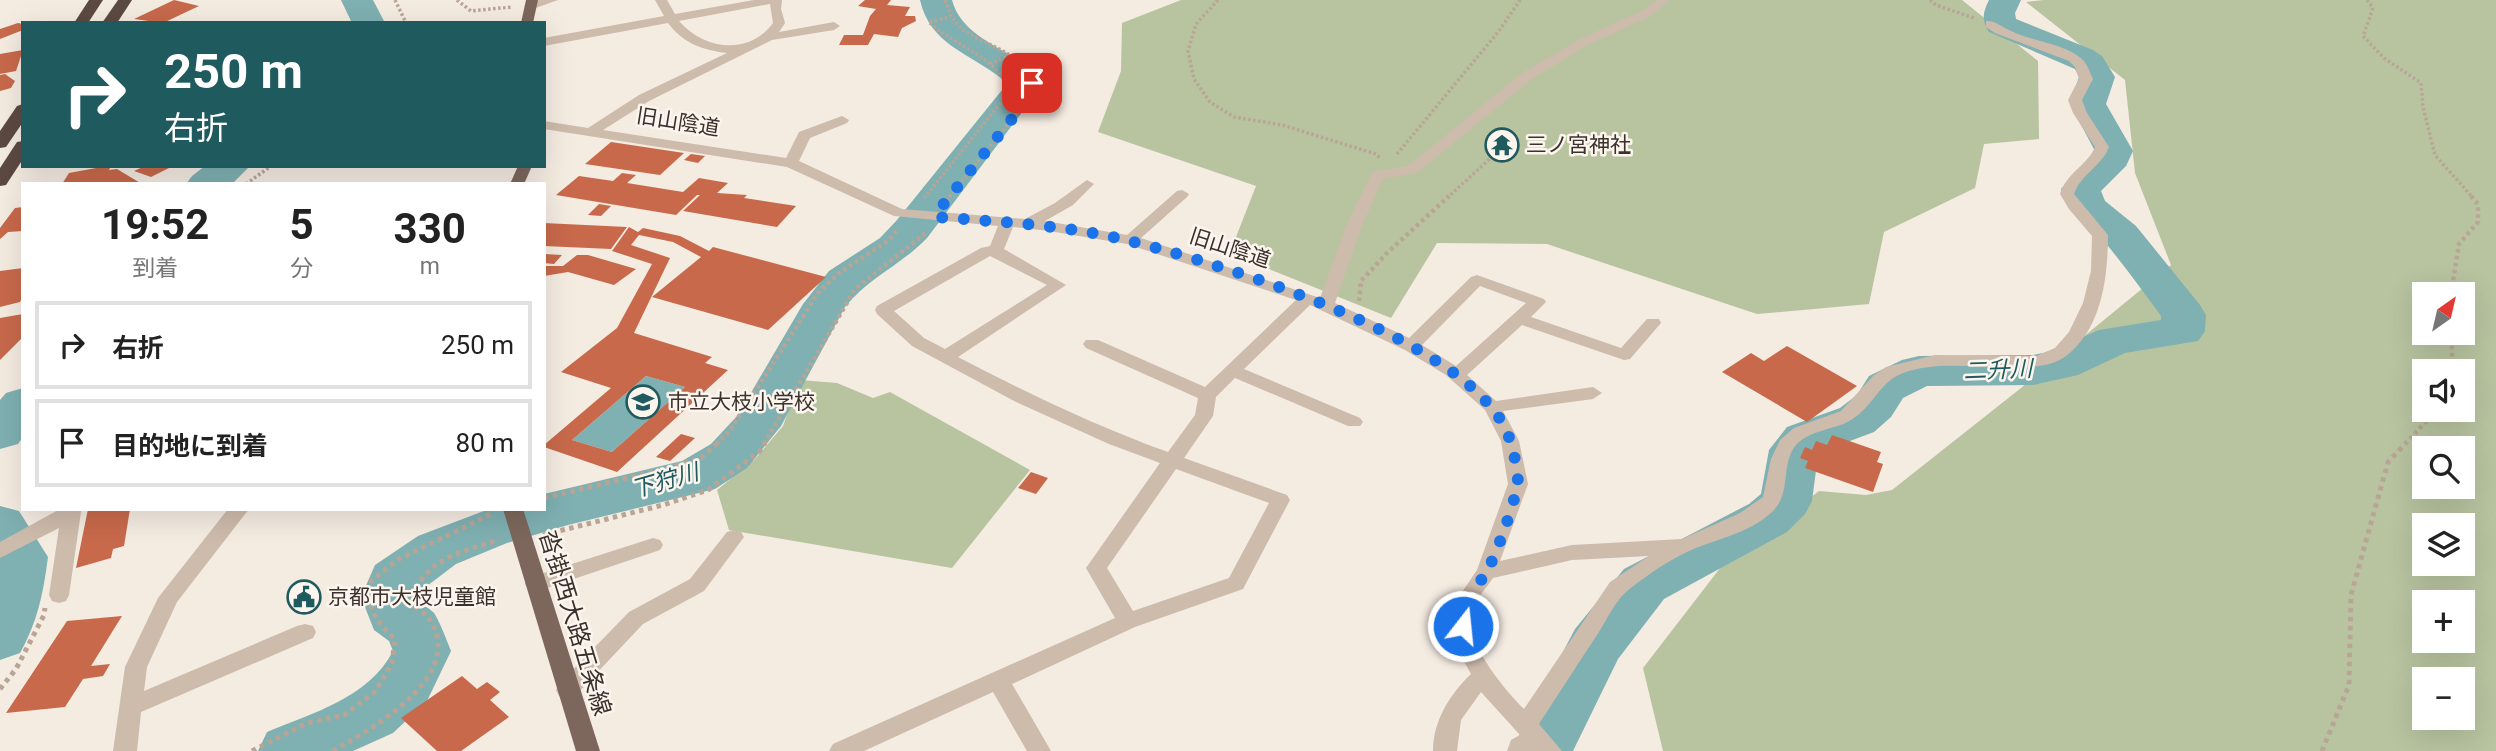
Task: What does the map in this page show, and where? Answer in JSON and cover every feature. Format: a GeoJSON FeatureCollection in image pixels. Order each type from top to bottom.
{"type":"FeatureCollection","features":[{"type":"Feature","properties":{"kind":"highway"},"geometry":{"type":"LineString","coordinates":[[81,21],[96,0]]}},
{"type":"Feature","properties":{"kind":"highway"},"geometry":{"type":"LineString","coordinates":[[110,21],[125,0]]}},
{"type":"Feature","properties":{"kind":"highway"},"geometry":{"type":"LineString","coordinates":[[0,143],[21,112]]}},
{"type":"Feature","properties":{"kind":"highway"},"geometry":{"type":"LineString","coordinates":[[0,181],[21,149]]}},
{"type":"Feature","properties":{"kind":"main road"},"geometry":{"type":"LineString","coordinates":[[527,21],[531,3]]}},
{"type":"Feature","properties":{"kind":"main road","name":"沓掛西大路五条線"},"geometry":{"type":"LineString","coordinates":[[514,511],[587,751]]}},
{"type":"Feature","properties":{"kind":"street"},"geometry":{"type":"LineString","coordinates":[[531,3],[552,0]]}},
{"type":"Feature","properties":{"kind":"street"},"geometry":{"type":"LineString","coordinates":[[661,0],[670,18],[691,41],[719,49],[737,50]]}},
{"type":"Feature","properties":{"kind":"street"},"geometry":{"type":"LineString","coordinates":[[546,42],[775,0],[779,23],[769,37]]}},
{"type":"Feature","properties":{"kind":"street"},"geometry":{"type":"LineString","coordinates":[[1128,621],[1096,568],[1204,416],[1207,395],[1317,302],[1382,170],[1412,170],[1527,76],[1582,43],[1647,13],[1663,0]]}},
{"type":"Feature","properties":{"kind":"street"},"geometry":{"type":"LineString","coordinates":[[1532,741],[1617,588],[1677,548],[1724,530],[1768,504],[1774,495],[1781,454],[1787,443],[1799,432],[1843,417],[1855,410],[1872,386],[1889,372],[1918,360],[2042,361],[2065,350],[2073,341],[2092,305],[2100,276],[2100,235],[2067,194],[2070,180],[2101,154],[2102,147],[2080,113],[2076,100],[2086,79],[2080,64],[2068,56],[2001,34],[1990,24]]}},
{"type":"Feature","properties":{"kind":"street"},"geometry":{"type":"LineString","coordinates":[[590,132],[644,98],[737,50],[769,37],[834,26]]}},
{"type":"Feature","properties":{"kind":"street"},"geometry":{"type":"LineString","coordinates":[[791,163],[804,135],[842,120]]}},
{"type":"Feature","properties":{"kind":"street","name":"旧山陰道"},"geometry":{"type":"LineString","coordinates":[[546,125],[791,163],[899,214],[1026,224],[1129,240],[1317,302],[1411,345],[1457,376],[1492,407],[1510,441],[1518,484],[1486,572],[1461,610],[1464,642],[1482,677],[1532,741]]}},
{"type":"Feature","properties":{"kind":"street"},"geometry":{"type":"LineString","coordinates":[[1026,224],[1052,213],[1076,196],[1087,184]]}},
{"type":"Feature","properties":{"kind":"street"},"geometry":{"type":"LineString","coordinates":[[1129,240],[1182,194]]}},
{"type":"Feature","properties":{"kind":"street"},"geometry":{"type":"LineString","coordinates":[[996,251],[1007,223]]}},
{"type":"Feature","properties":{"kind":"street"},"geometry":{"type":"LineString","coordinates":[[841,751],[1128,621],[1236,583],[1280,499],[1116,440],[1022,398],[918,342],[883,310],[987,251],[996,251],[1058,285],[947,356]]}},
{"type":"Feature","properties":{"kind":"street"},"geometry":{"type":"LineString","coordinates":[[1411,345],[1477,280],[1538,302],[1468,363],[1457,376]]}},
{"type":"Feature","properties":{"kind":"street"},"geometry":{"type":"LineString","coordinates":[[1521,319],[1624,355],[1653,323]]}},
{"type":"Feature","properties":{"kind":"street"},"geometry":{"type":"LineString","coordinates":[[1092,344],[1207,395]]}},
{"type":"Feature","properties":{"kind":"street"},"geometry":{"type":"LineString","coordinates":[[1233,371],[1354,422]]}},
{"type":"Feature","properties":{"kind":"street"},"geometry":{"type":"LineString","coordinates":[[1492,407],[1593,393]]}},
{"type":"Feature","properties":{"kind":"street"},"geometry":{"type":"LineString","coordinates":[[125,751],[136,667],[168,598],[237,511]]}},
{"type":"Feature","properties":{"kind":"street"},"geometry":{"type":"LineString","coordinates":[[0,551],[66,513]]}},
{"type":"Feature","properties":{"kind":"street"},"geometry":{"type":"LineString","coordinates":[[52,598],[66,513]]}},
{"type":"Feature","properties":{"kind":"street"},"geometry":{"type":"LineString","coordinates":[[567,690],[636,618],[697,585],[734,537]]}},
{"type":"Feature","properties":{"kind":"street"},"geometry":{"type":"LineString","coordinates":[[535,584],[653,545]]}},
{"type":"Feature","properties":{"kind":"street"},"geometry":{"type":"LineString","coordinates":[[1486,572],[1559,554],[1648,547],[1677,548]]}},
{"type":"Feature","properties":{"kind":"street"},"geometry":{"type":"LineString","coordinates":[[133,706],[305,632]]}},
{"type":"Feature","properties":{"kind":"street"},"geometry":{"type":"LineString","coordinates":[[1445,751],[1450,720],[1468,690],[1482,677]]}},
{"type":"Feature","properties":{"kind":"street"},"geometry":{"type":"LineString","coordinates":[[998,680],[1039,751]]}},
{"type":"Feature","properties":{"kind":"path"},"geometry":{"type":"LineString","coordinates":[[395,0],[405,21]]}},
{"type":"Feature","properties":{"kind":"path"},"geometry":{"type":"LineString","coordinates":[[457,0],[471,11],[531,3]]}},
{"type":"Feature","properties":{"kind":"path"},"geometry":{"type":"LineString","coordinates":[[333,751],[387,720],[431,676],[438,642],[430,619],[409,603],[414,585],[427,569],[452,555],[502,539],[565,529],[663,505],[708,490],[759,452],[855,289],[931,229],[938,211],[1028,99],[1032,83],[1027,69],[1009,56],[977,40],[949,17],[945,0]]}},
{"type":"Feature","properties":{"kind":"path"},"geometry":{"type":"LineString","coordinates":[[1218,0],[1195,25],[1188,54],[1192,78],[1202,94],[1232,116],[1286,126],[1326,141],[1376,153],[1382,170],[1422,128],[1457,79],[1511,16],[1520,0]]}},
{"type":"Feature","properties":{"kind":"path"},"geometry":{"type":"LineString","coordinates":[[1930,0],[1936,5],[1990,24]]}},
{"type":"Feature","properties":{"kind":"path"},"geometry":{"type":"LineString","coordinates":[[2367,0],[2373,8],[2363,36],[2384,58],[2421,83],[2423,107],[2435,155],[2477,204],[2478,222],[2459,244],[2453,282]]}},
{"type":"Feature","properties":{"kind":"path"},"geometry":{"type":"LineString","coordinates":[[546,498],[673,467],[701,457],[729,432],[818,293],[839,274],[888,240],[911,215],[1008,94],[1007,80],[989,64],[939,34],[929,22],[949,17]]}},
{"type":"Feature","properties":{"kind":"path"},"geometry":{"type":"LineString","coordinates":[[989,64],[1009,56]]}},
{"type":"Feature","properties":{"kind":"path"},"geometry":{"type":"LineString","coordinates":[[1357,319],[1361,281],[1388,252],[1494,155]]}},
{"type":"Feature","properties":{"kind":"path"},"geometry":{"type":"LineString","coordinates":[[249,182],[268,168]]}},
{"type":"Feature","properties":{"kind":"path"},"geometry":{"type":"LineString","coordinates":[[2322,751],[2349,685],[2351,595],[2388,462],[2426,422]]}},
{"type":"Feature","properties":{"kind":"path"},"geometry":{"type":"LineString","coordinates":[[252,751],[307,723],[344,715],[376,691],[392,663],[395,639],[374,621],[368,603],[369,583],[397,560],[498,511]]}},
{"type":"Feature","properties":{"kind":"path"},"geometry":{"type":"LineString","coordinates":[[0,689],[16,669],[52,598]]}},
{"type":"Feature","properties":{"kind":"green space"},"geometry":{"type":"Polygon","coordinates":[[[1181,0],[1962,0],[2038,61],[2039,139],[1984,144],[1975,188],[1884,232],[1869,304],[1757,314],[1547,244],[1437,243],[1391,318],[1239,257],[1236,237],[1256,186],[1098,132],[1121,71],[1122,23],[1181,0]]]}},
{"type":"Feature","properties":{"kind":"green space"},"geometry":{"type":"Polygon","coordinates":[[[2496,0],[2496,751],[1663,751],[1643,668],[1724,563],[1819,491],[1866,495],[1892,490],[2171,265],[2135,173],[2125,80],[2026,2],[2496,0]]]}},
{"type":"Feature","properties":{"kind":"green space"},"geometry":{"type":"Polygon","coordinates":[[[800,380],[837,383],[873,398],[890,392],[1030,470],[952,568],[729,530],[717,490],[755,459],[783,426],[800,380]]]}},
{"type":"Feature","properties":{"kind":"water"},"geometry":{"type":"Polygon","coordinates":[[[646,376],[685,387],[612,452],[572,440],[646,376]]]}},
{"type":"Feature","properties":{"kind":"building"},"geometry":{"type":"Polygon","coordinates":[[[174,0],[199,6],[167,21],[134,19],[174,0]]]}},
{"type":"Feature","properties":{"kind":"building"},"geometry":{"type":"Polygon","coordinates":[[[865,0],[891,0],[887,5],[910,7],[905,16],[915,16],[916,21],[902,28],[898,37],[874,34],[868,45],[839,45],[844,35],[863,35],[870,16],[876,9],[858,6],[865,0]]]}},
{"type":"Feature","properties":{"kind":"building"},"geometry":{"type":"Polygon","coordinates":[[[21,24],[21,31],[0,39],[0,29],[21,24]]]}},
{"type":"Feature","properties":{"kind":"building"},"geometry":{"type":"Polygon","coordinates":[[[21,50],[16,71],[0,74],[0,54],[21,50]]]}},
{"type":"Feature","properties":{"kind":"building"},"geometry":{"type":"Polygon","coordinates":[[[5,74],[15,81],[11,88],[0,91],[0,75],[5,74]]]}},
{"type":"Feature","properties":{"kind":"building"},"geometry":{"type":"Polygon","coordinates":[[[1500,139],[1515,143],[1506,151],[1491,146],[1500,139]]]}},
{"type":"Feature","properties":{"kind":"building"},"geometry":{"type":"Polygon","coordinates":[[[611,142],[684,153],[660,175],[585,164],[611,142]]]}},
{"type":"Feature","properties":{"kind":"building"},"geometry":{"type":"Polygon","coordinates":[[[691,154],[705,156],[698,163],[684,160],[691,154]]]}},
{"type":"Feature","properties":{"kind":"building"},"geometry":{"type":"Polygon","coordinates":[[[110,168],[109,170],[117,169],[139,182],[63,182],[69,173],[110,168]]]}},
{"type":"Feature","properties":{"kind":"building"},"geometry":{"type":"Polygon","coordinates":[[[141,168],[169,168],[151,177],[134,171],[141,168]]]}},
{"type":"Feature","properties":{"kind":"building"},"geometry":{"type":"Polygon","coordinates":[[[622,173],[636,175],[627,183],[683,192],[699,178],[728,183],[717,193],[747,195],[744,198],[796,206],[777,227],[683,211],[700,195],[676,215],[556,195],[579,176],[613,181],[622,173]]]}},
{"type":"Feature","properties":{"kind":"building"},"geometry":{"type":"Polygon","coordinates":[[[599,204],[611,206],[601,216],[588,215],[599,204]]]}},
{"type":"Feature","properties":{"kind":"building"},"geometry":{"type":"Polygon","coordinates":[[[21,207],[21,231],[8,232],[0,239],[0,228],[15,208],[21,207]]]}},
{"type":"Feature","properties":{"kind":"building"},"geometry":{"type":"Polygon","coordinates":[[[546,223],[627,227],[611,249],[546,246],[546,223]]]}},
{"type":"Feature","properties":{"kind":"building"},"geometry":{"type":"Polygon","coordinates":[[[629,227],[638,232],[643,228],[680,236],[709,251],[713,247],[826,277],[768,330],[652,297],[701,257],[673,242],[639,235],[631,245],[670,258],[634,333],[712,357],[705,363],[728,370],[617,472],[546,448],[546,443],[611,388],[561,372],[617,328],[652,264],[612,251],[629,227]],[[646,376],[572,440],[612,452],[685,387],[646,376]]]}},
{"type":"Feature","properties":{"kind":"building"},"geometry":{"type":"Polygon","coordinates":[[[546,254],[562,255],[554,264],[546,263],[546,254]]]}},
{"type":"Feature","properties":{"kind":"building"},"geometry":{"type":"Polygon","coordinates":[[[577,255],[588,255],[636,269],[614,285],[568,272],[546,276],[546,266],[563,266],[577,255]]]}},
{"type":"Feature","properties":{"kind":"building"},"geometry":{"type":"Polygon","coordinates":[[[21,268],[20,302],[0,307],[0,271],[21,268]]]}},
{"type":"Feature","properties":{"kind":"building"},"geometry":{"type":"Polygon","coordinates":[[[21,314],[21,339],[0,360],[0,318],[21,314]]]}},
{"type":"Feature","properties":{"kind":"building"},"geometry":{"type":"Polygon","coordinates":[[[1787,346],[1857,386],[1807,422],[1722,372],[1751,353],[1764,361],[1787,346]]]}},
{"type":"Feature","properties":{"kind":"building"},"geometry":{"type":"Polygon","coordinates":[[[681,434],[695,438],[670,461],[656,457],[681,434]]]}},
{"type":"Feature","properties":{"kind":"building"},"geometry":{"type":"Polygon","coordinates":[[[1832,435],[1881,452],[1877,462],[1883,464],[1873,492],[1805,468],[1808,461],[1800,458],[1805,447],[1812,450],[1816,441],[1827,445],[1832,435]]]}},
{"type":"Feature","properties":{"kind":"building"},"geometry":{"type":"Polygon","coordinates":[[[1031,472],[1048,478],[1036,494],[1018,488],[1031,472]]]}},
{"type":"Feature","properties":{"kind":"building"},"geometry":{"type":"Polygon","coordinates":[[[88,511],[130,511],[124,546],[113,549],[111,558],[76,568],[88,511]]]}},
{"type":"Feature","properties":{"kind":"building"},"geometry":{"type":"Polygon","coordinates":[[[122,616],[91,666],[110,664],[103,676],[83,679],[65,707],[6,713],[67,621],[122,616]]]}},
{"type":"Feature","properties":{"kind":"building"},"geometry":{"type":"Polygon","coordinates":[[[462,676],[477,689],[487,682],[500,692],[490,700],[509,717],[461,751],[437,751],[401,718],[462,676]]]}},
{"type":"Feature","properties":{"kind":"waterway"},"geometry":{"type":"LineString","coordinates":[[357,0],[368,21]]}},
{"type":"Feature","properties":{"kind":"waterway","name":"下狩川"},"geometry":{"type":"LineString","coordinates":[[289,751],[371,715],[406,684],[422,651],[412,627],[394,614],[389,597],[395,580],[437,550],[488,529],[567,506],[697,476],[729,456],[756,426],[825,304],[844,280],[895,247],[912,229],[1020,91],[1019,76],[957,36],[947,26],[936,0]]}},
{"type":"Feature","properties":{"kind":"waterway","name":"二升川"},"geometry":{"type":"LineString","coordinates":[[1542,751],[1596,645],[1644,584],[1768,518],[1786,501],[1794,450],[1805,439],[1857,420],[1874,406],[1886,387],[1919,371],[2033,370],[2061,364],[2115,340],[2182,331],[2184,315],[2121,235],[2086,206],[2081,189],[2112,158],[2114,151],[2088,104],[2097,77],[2090,63],[2001,25],[1999,13],[2005,0]]}},
{"type":"Feature","properties":{"kind":"waterway"},"geometry":{"type":"LineString","coordinates":[[209,182],[228,168]]}},
{"type":"Feature","properties":{"kind":"waterway"},"geometry":{"type":"LineString","coordinates":[[0,432],[21,406]]}},
{"type":"Feature","properties":{"kind":"waterway"},"geometry":{"type":"LineString","coordinates":[[0,525],[21,557],[12,610],[0,637]]}},
{"type":"Feature","properties":{"kind":"place","name":"三ノ宮神社"},"geometry":{"type":"Point","coordinates":[1502,145]}},
{"type":"Feature","properties":{"kind":"place","name":"市立大枝小学校"},"geometry":{"type":"Point","coordinates":[643,402]}},
{"type":"Feature","properties":{"kind":"place","name":"京都市大枝児童館"},"geometry":{"type":"Point","coordinates":[304,597]}},
{"type":"Feature","properties":{"kind":"route"},"geometry":{"type":"LineString","coordinates":[[1032,83],[1028,99],[938,211],[936,217],[1049,226],[1129,240],[1233,272],[1326,304],[1406,343],[1452,372],[1492,407],[1510,441],[1518,484],[1486,572],[1461,610],[1463,626]]}}]}
